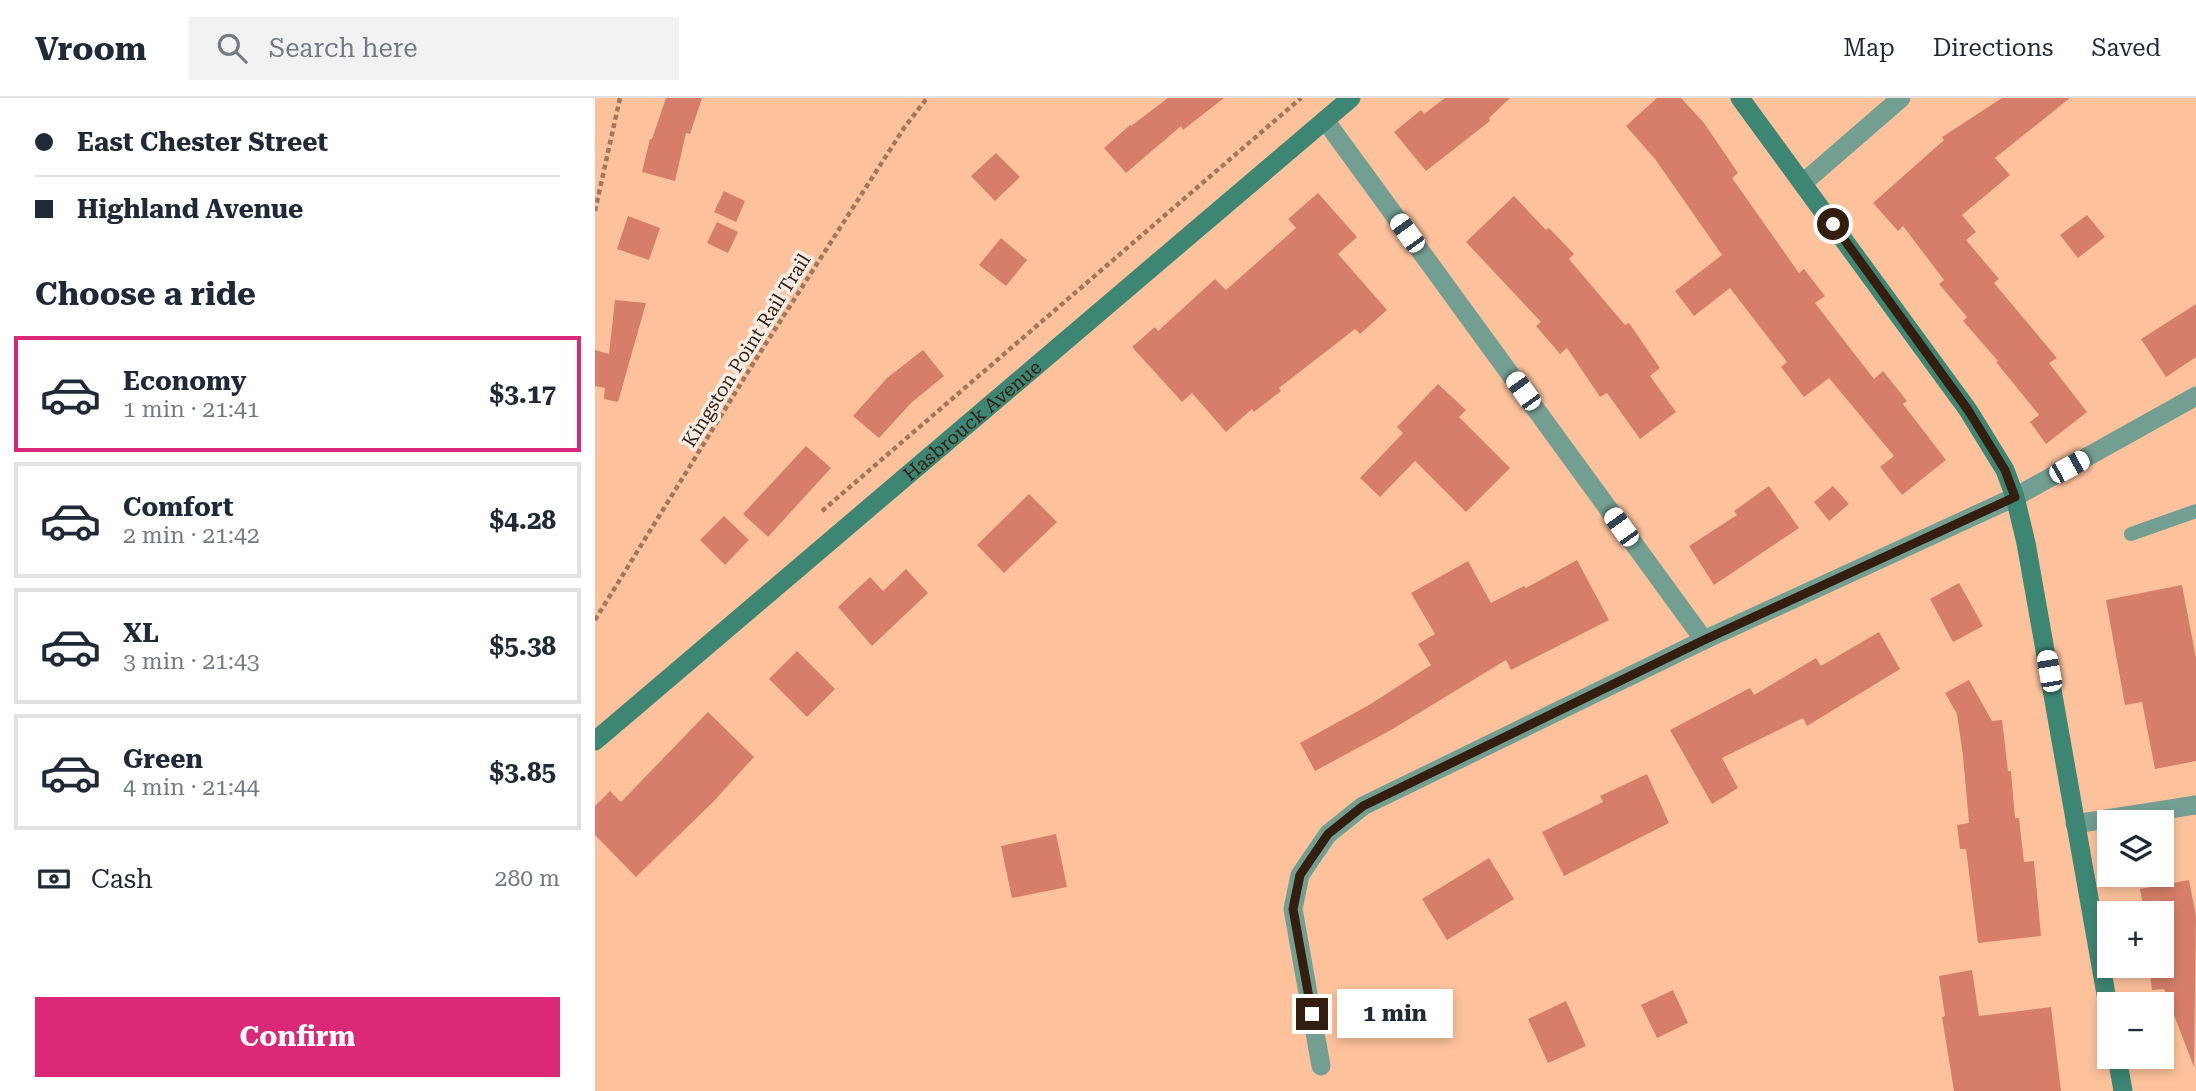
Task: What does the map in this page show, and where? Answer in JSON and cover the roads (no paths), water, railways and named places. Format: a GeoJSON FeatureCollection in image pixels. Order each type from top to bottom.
{"type":"FeatureCollection","features":[{"type":"Feature","properties":{"kind":"main road","name":"Hasbrouck Avenue"},"geometry":{"type":"LineString","coordinates":[[595,741],[1351,98]]}},
{"type":"Feature","properties":{"kind":"main road"},"geometry":{"type":"LineString","coordinates":[[1740,98],[1968,410],[2005,470],[2026,542],[2106,992]]}},
{"type":"Feature","properties":{"kind":"main road"},"geometry":{"type":"LineString","coordinates":[[2119,1069],[2123,1091]]}},
{"type":"Feature","properties":{"kind":"street"},"geometry":{"type":"LineString","coordinates":[[1803,183],[1901,98]]}},
{"type":"Feature","properties":{"kind":"street"},"geometry":{"type":"LineString","coordinates":[[1325,120],[1704,640]]}},
{"type":"Feature","properties":{"kind":"street"},"geometry":{"type":"LineString","coordinates":[[1321,1066],[1293,909],[1300,875],[1328,834],[1363,806],[1704,640],[2015,497],[2196,396]]}},
{"type":"Feature","properties":{"kind":"street"},"geometry":{"type":"LineString","coordinates":[[2075,824],[2196,805]]}},
{"type":"Feature","properties":{"kind":"lane"},"geometry":{"type":"LineString","coordinates":[[2131,534],[2196,511]]}}]}
